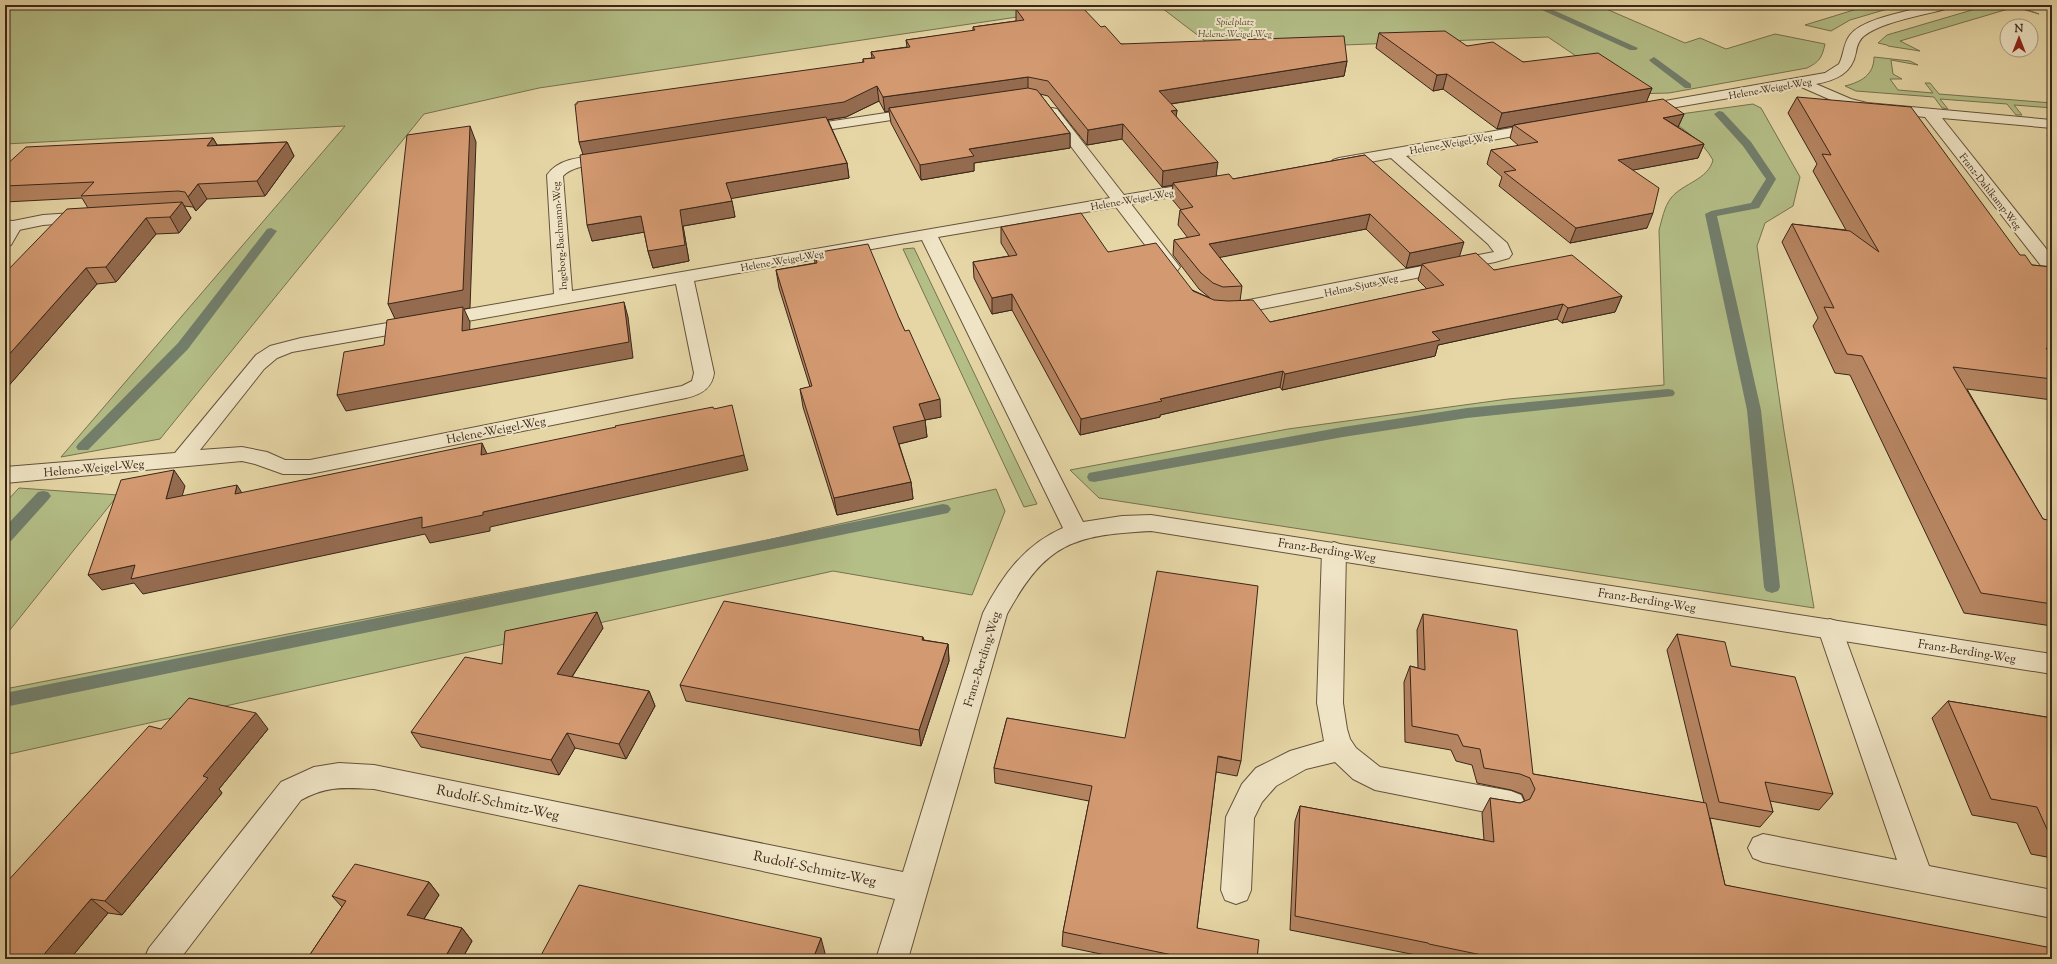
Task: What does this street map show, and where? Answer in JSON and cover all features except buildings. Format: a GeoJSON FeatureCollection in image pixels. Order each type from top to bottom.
{"type":"FeatureCollection","features":[{"type":"Feature","properties":{"kind":"street","name":"Helene-Weigel-Weg"},"geometry":{"type":"LineString","coordinates":[[1631,112],[1801,82],[1840,72],[1847,63],[1852,40],[1860,32],[1877,25],[1945,5]]}},
{"type":"Feature","properties":{"kind":"street"},"geometry":{"type":"LineString","coordinates":[[1801,82],[1848,103],[1867,107],[2052,124]]}},
{"type":"Feature","properties":{"kind":"street"},"geometry":{"type":"LineString","coordinates":[[1043,100],[1182,282]]}},
{"type":"Feature","properties":{"kind":"street"},"geometry":{"type":"LineString","coordinates":[[785,132],[934,110]]}},
{"type":"Feature","properties":{"kind":"street","name":"Franz-Dahlkamp-Weg"},"geometry":{"type":"LineString","coordinates":[[1930,113],[2052,268]]}},
{"type":"Feature","properties":{"kind":"street","name":"Helene-Weigel-Weg"},"geometry":{"type":"LineString","coordinates":[[1321,166],[1554,125]]}},
{"type":"Feature","properties":{"kind":"street","name":"Helma-Sjuts-Weg"},"geometry":{"type":"LineString","coordinates":[[1210,309],[1226,311],[1248,308],[1495,257],[1503,254],[1501,247],[1494,240],[1394,153]]}},
{"type":"Feature","properties":{"kind":"street","name":"Ingeborg-Bachmann-Weg"},"geometry":{"type":"LineString","coordinates":[[563,298],[555,175],[558,170],[566,167],[621,157]]}},
{"type":"Feature","properties":{"kind":"street","name":"Helene-Weigel-Weg"},"geometry":{"type":"LineString","coordinates":[[182,459],[257,365],[265,356],[278,349],[1213,185]]}},
{"type":"Feature","properties":{"kind":"street"},"geometry":{"type":"LineString","coordinates":[[8,231],[43,220],[107,216]]}},
{"type":"Feature","properties":{"kind":"street"},"geometry":{"type":"LineString","coordinates":[[928,234],[1076,531]]}},
{"type":"Feature","properties":{"kind":"street","name":"Helene-Weigel-Weg"},"geometry":{"type":"LineString","coordinates":[[5,476],[242,454],[259,457],[283,467],[310,467],[686,392],[698,388],[703,380],[704,373],[684,278]]}},
{"type":"Feature","properties":{"kind":"street","name":"Franz-Berding-Weg"},"geometry":{"type":"LineString","coordinates":[[892,959],[995,612],[1022,568],[1052,542],[1076,531],[1110,524],[1151,523],[2052,664]]}},
{"type":"Feature","properties":{"kind":"street"},"geometry":{"type":"LineString","coordinates":[[1334,551],[1330,703],[1333,728],[1340,749],[1356,767],[1375,778],[1511,804]]}},
{"type":"Feature","properties":{"kind":"street"},"geometry":{"type":"LineString","coordinates":[[1830,629],[1919,879]]}},
{"type":"Feature","properties":{"kind":"street"},"geometry":{"type":"LineString","coordinates":[[1236,890],[1240,817],[1252,793],[1266,777],[1300,759],[1340,749]]}},
{"type":"Feature","properties":{"kind":"street","name":"Rudolf-Schmitz-Weg"},"geometry":{"type":"LineString","coordinates":[[160,959],[291,791],[314,779],[339,775],[374,777],[914,888]]}},
{"type":"Feature","properties":{"kind":"street"},"geometry":{"type":"LineString","coordinates":[[1764,848],[2050,904]]}},
{"type":"Feature","properties":{"kind":"green space"},"geometry":{"type":"Polygon","coordinates":[[[5,5],[1098,5],[539,88],[424,114],[160,439],[61,457],[345,126],[5,144],[5,5]]]}},
{"type":"Feature","properties":{"kind":"green space","name":"Spielplatz Helene-Weigel-Weg"},"geometry":{"type":"Polygon","coordinates":[[[1158,5],[1597,5],[1685,43],[1700,38],[1726,49],[1775,34],[1825,44],[1823,53],[1819,59],[1807,68],[1669,93],[1632,94],[1548,37],[1217,50],[1158,5]]]}},
{"type":"Feature","properties":{"kind":"green space"},"geometry":{"type":"Polygon","coordinates":[[[1870,5],[1901,5],[1850,20],[1831,31],[1805,25],[1870,5]]]}},
{"type":"Feature","properties":{"kind":"green space"},"geometry":{"type":"Polygon","coordinates":[[[1989,5],[2015,5],[2039,14],[2015,7],[1900,41],[1920,51],[1878,43],[1887,35],[1989,5]]]}},
{"type":"Feature","properties":{"kind":"green space"},"geometry":{"type":"Polygon","coordinates":[[[1874,57],[1910,61],[1918,65],[1891,60],[1893,74],[1902,79],[1890,79],[1898,90],[1933,93],[1925,83],[1930,83],[1939,94],[2052,103],[2052,108],[2014,105],[2022,115],[2016,115],[2007,104],[1940,99],[1948,109],[1942,108],[1934,97],[1856,91],[1845,86],[1866,77],[1872,69],[1874,57]]]}},
{"type":"Feature","properties":{"kind":"green space"},"geometry":{"type":"Polygon","coordinates":[[[1753,104],[1761,108],[1800,177],[1793,206],[1765,223],[1757,246],[1784,431],[1814,608],[1099,498],[1070,470],[1288,429],[1508,399],[1664,385],[1659,230],[1665,209],[1671,198],[1676,193],[1701,177],[1710,167],[1713,160],[1698,141],[1666,116],[1753,104]]]}},
{"type":"Feature","properties":{"kind":"green space"},"geometry":{"type":"Polygon","coordinates":[[[914,248],[1037,504],[1024,507],[903,249],[914,248]]]}},
{"type":"Feature","properties":{"kind":"green space"},"geometry":{"type":"Polygon","coordinates":[[[19,488],[118,495],[5,636],[5,503],[19,488]]]}},
{"type":"Feature","properties":{"kind":"green space"},"geometry":{"type":"Polygon","coordinates":[[[996,489],[1005,511],[972,595],[833,571],[5,755],[5,689],[745,545],[996,489]]]}},
{"type":"Feature","properties":{"kind":"waterway"},"geometry":{"type":"LineString","coordinates":[[1535,5],[1633,48]]}},
{"type":"Feature","properties":{"kind":"waterway"},"geometry":{"type":"LineString","coordinates":[[1654,60],[1688,86]]}},
{"type":"Feature","properties":{"kind":"waterway"},"geometry":{"type":"LineString","coordinates":[[1719,114],[1747,144],[1771,179],[1755,206],[1711,214],[1754,410],[1772,587]]}},
{"type":"Feature","properties":{"kind":"waterway"},"geometry":{"type":"LineString","coordinates":[[83,447],[183,346],[271,231]]}},
{"type":"Feature","properties":{"kind":"waterway"},"geometry":{"type":"LineString","coordinates":[[1094,477],[1343,432],[1467,413],[1668,393]]}},
{"type":"Feature","properties":{"kind":"waterway"},"geometry":{"type":"LineString","coordinates":[[5,537],[43,496]]}},
{"type":"Feature","properties":{"kind":"waterway"},"geometry":{"type":"LineString","coordinates":[[5,700],[943,509]]}}]}
